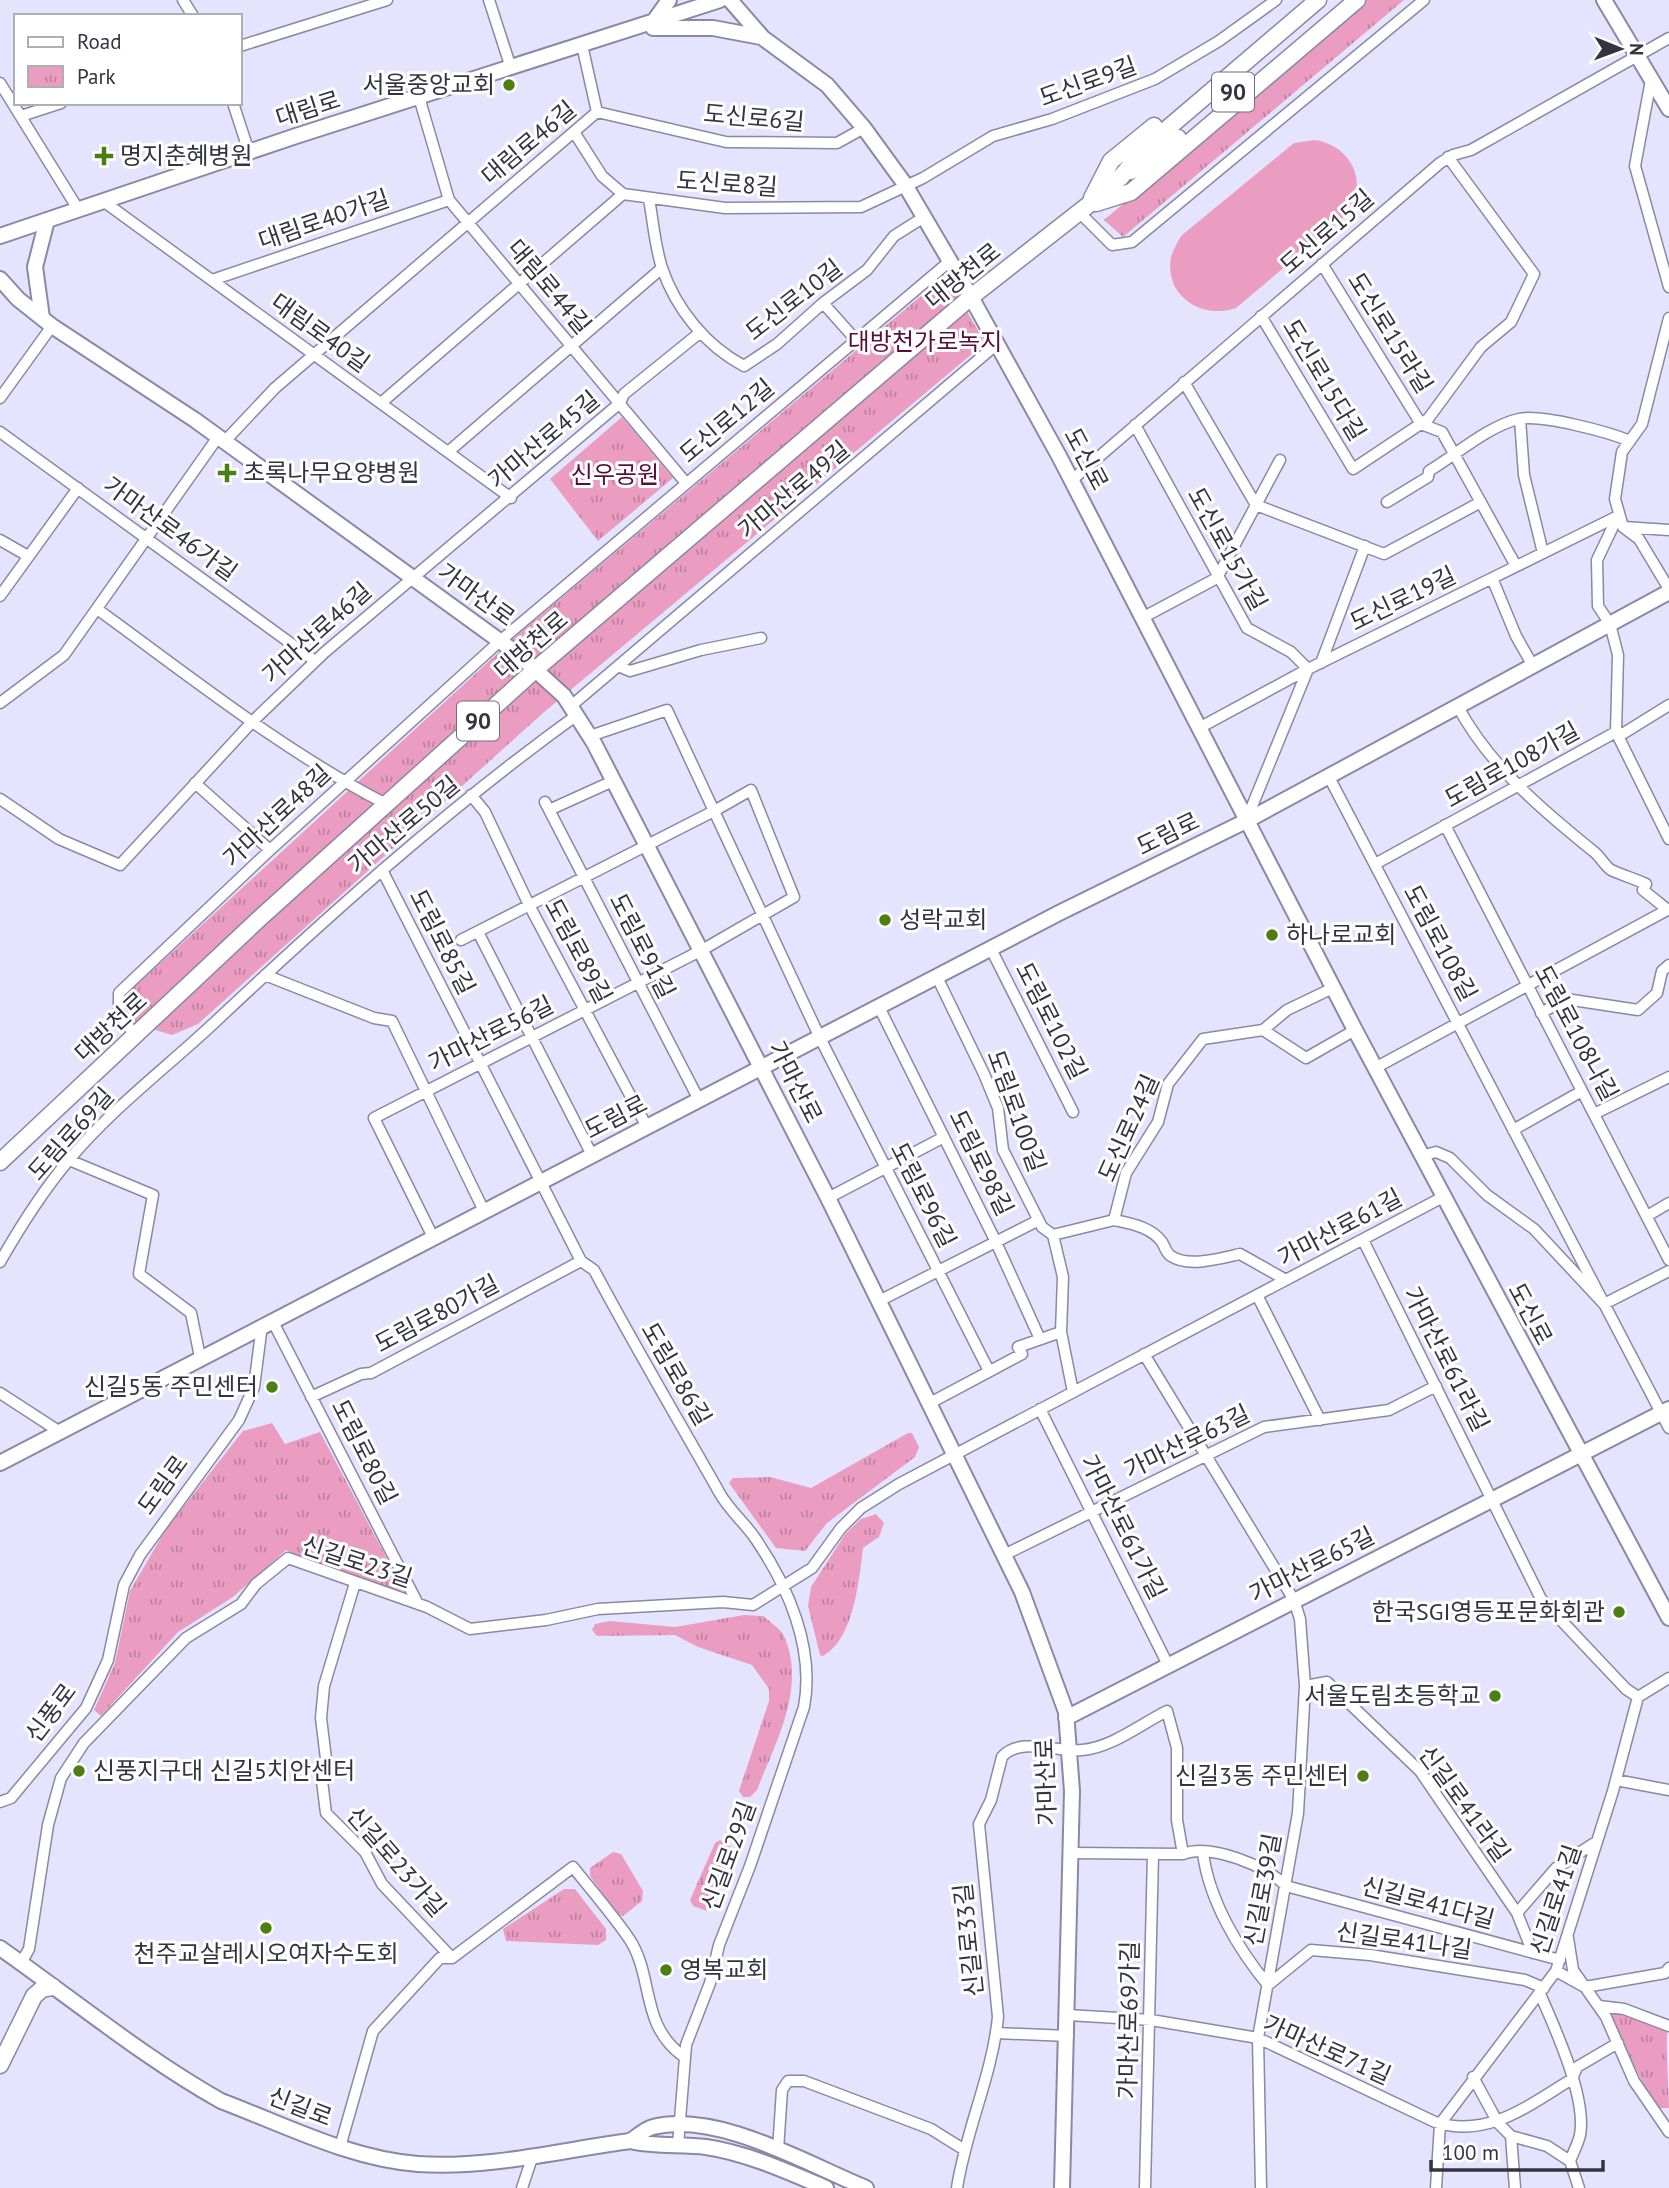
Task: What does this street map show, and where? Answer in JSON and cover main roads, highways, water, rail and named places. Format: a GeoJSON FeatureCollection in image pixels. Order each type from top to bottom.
{"type":"FeatureCollection","features":[{"type":"Feature","properties":{"kind":"main road"},"geometry":{"type":"LineString","coordinates":[[653,22],[669,0]]}},
{"type":"Feature","properties":{"kind":"main road","name":"대림로"},"geometry":{"type":"LineString","coordinates":[[0,236],[249,152],[720,0]]}},
{"type":"Feature","properties":{"kind":"main road","name":"도신로"},"geometry":{"type":"LineString","coordinates":[[730,0],[763,38],[827,85],[864,128],[906,187],[950,261],[1072,480],[1443,1198],[1669,1618]]}},
{"type":"Feature","properties":{"kind":"main road"},"geometry":{"type":"LineString","coordinates":[[1083,209],[1111,161],[1307,0]]}},
{"type":"Feature","properties":{"kind":"main road","name":"대방천로"},"geometry":{"type":"LineString","coordinates":[[0,1161],[536,669],[971,298],[1083,209],[1119,178],[1147,146],[1318,0]]}},
{"type":"Feature","properties":{"kind":"main road","name":"대방천로"},"geometry":{"type":"LineString","coordinates":[[1119,178],[1155,157],[1342,0]]}},
{"type":"Feature","properties":{"kind":"main road"},"geometry":{"type":"LineString","coordinates":[[1083,209],[1131,192],[1356,0]]}},
{"type":"Feature","properties":{"kind":"main road"},"geometry":{"type":"LineString","coordinates":[[1604,0],[1669,109]]}},
{"type":"Feature","properties":{"kind":"main road"},"geometry":{"type":"LineString","coordinates":[[631,29],[713,28],[763,38]]}},
{"type":"Feature","properties":{"kind":"main road"},"geometry":{"type":"LineString","coordinates":[[47,220],[35,267],[47,322]]}},
{"type":"Feature","properties":{"kind":"main road","name":"가마산로"},"geometry":{"type":"LineString","coordinates":[[0,279],[47,322],[221,439],[500,641],[536,669],[574,711],[590,736],[880,1301],[1022,1592],[1066,1718],[1071,1853],[1062,2188]]}},
{"type":"Feature","properties":{"kind":"main road","name":"도림로"},"geometry":{"type":"LineString","coordinates":[[0,1463],[267,1322],[991,949],[1247,821],[1669,591]]}},
{"type":"Feature","properties":{"kind":"main road","name":"가마산로65길"},"geometry":{"type":"LineString","coordinates":[[1066,1718],[1665,1410]]}},
{"type":"Feature","properties":{"kind":"main road","name":"신길로"},"geometry":{"type":"LineString","coordinates":[[0,1948],[158,2063],[200,2089],[221,2101],[340,2147],[419,2164],[455,2164],[630,2141],[654,2147],[708,2147],[741,2156],[825,2188]]}},
{"type":"Feature","properties":{"kind":"main road"},"geometry":{"type":"LineString","coordinates":[[0,2066],[34,1996],[42,1989],[53,1987]]}},
{"type":"Feature","properties":{"kind":"main road","name":"신길로"},"geometry":{"type":"LineString","coordinates":[[630,2141],[652,2127],[679,2126],[729,2132],[866,2188]]}},
{"type":"Feature","properties":{"kind":"place","name":"서울중앙교회"},"geometry":{"type":"Point","coordinates":[509,85]}},
{"type":"Feature","properties":{"kind":"place","name":"명지춘혜병원"},"geometry":{"type":"Point","coordinates":[104,156]}},
{"type":"Feature","properties":{"kind":"place","name":"초록나무요양병원"},"geometry":{"type":"Point","coordinates":[227,473]}},
{"type":"Feature","properties":{"kind":"place","name":"성락교회"},"geometry":{"type":"Point","coordinates":[885,920]}},
{"type":"Feature","properties":{"kind":"place","name":"하나로교회"},"geometry":{"type":"Point","coordinates":[1272,935]}},
{"type":"Feature","properties":{"kind":"place","name":"신길5동 주민센터"},"geometry":{"type":"Point","coordinates":[272,1387]}},
{"type":"Feature","properties":{"kind":"place","name":"한국SGI영등포문화회관"},"geometry":{"type":"Point","coordinates":[1619,1612]}},
{"type":"Feature","properties":{"kind":"place","name":"서울도림초등학교"},"geometry":{"type":"Point","coordinates":[1495,1696]}},
{"type":"Feature","properties":{"kind":"place","name":"신풍지구대 신길5치안센터"},"geometry":{"type":"Point","coordinates":[79,1771]}},
{"type":"Feature","properties":{"kind":"place","name":"신길3동 주민센터"},"geometry":{"type":"Point","coordinates":[1363,1776]}},
{"type":"Feature","properties":{"kind":"place","name":"천주교살레시오여자수도회"},"geometry":{"type":"Point","coordinates":[266,1928]}},
{"type":"Feature","properties":{"kind":"place","name":"영복교회"},"geometry":{"type":"Point","coordinates":[666,1970]}},
{"type":"Feature","properties":{"kind":"park label","name":"대방천가로녹지"},"geometry":{"type":"Point","coordinates":[925,342]}},
{"type":"Feature","properties":{"kind":"park label","name":"신우공원"},"geometry":{"type":"Point","coordinates":[615,475]}}]}
